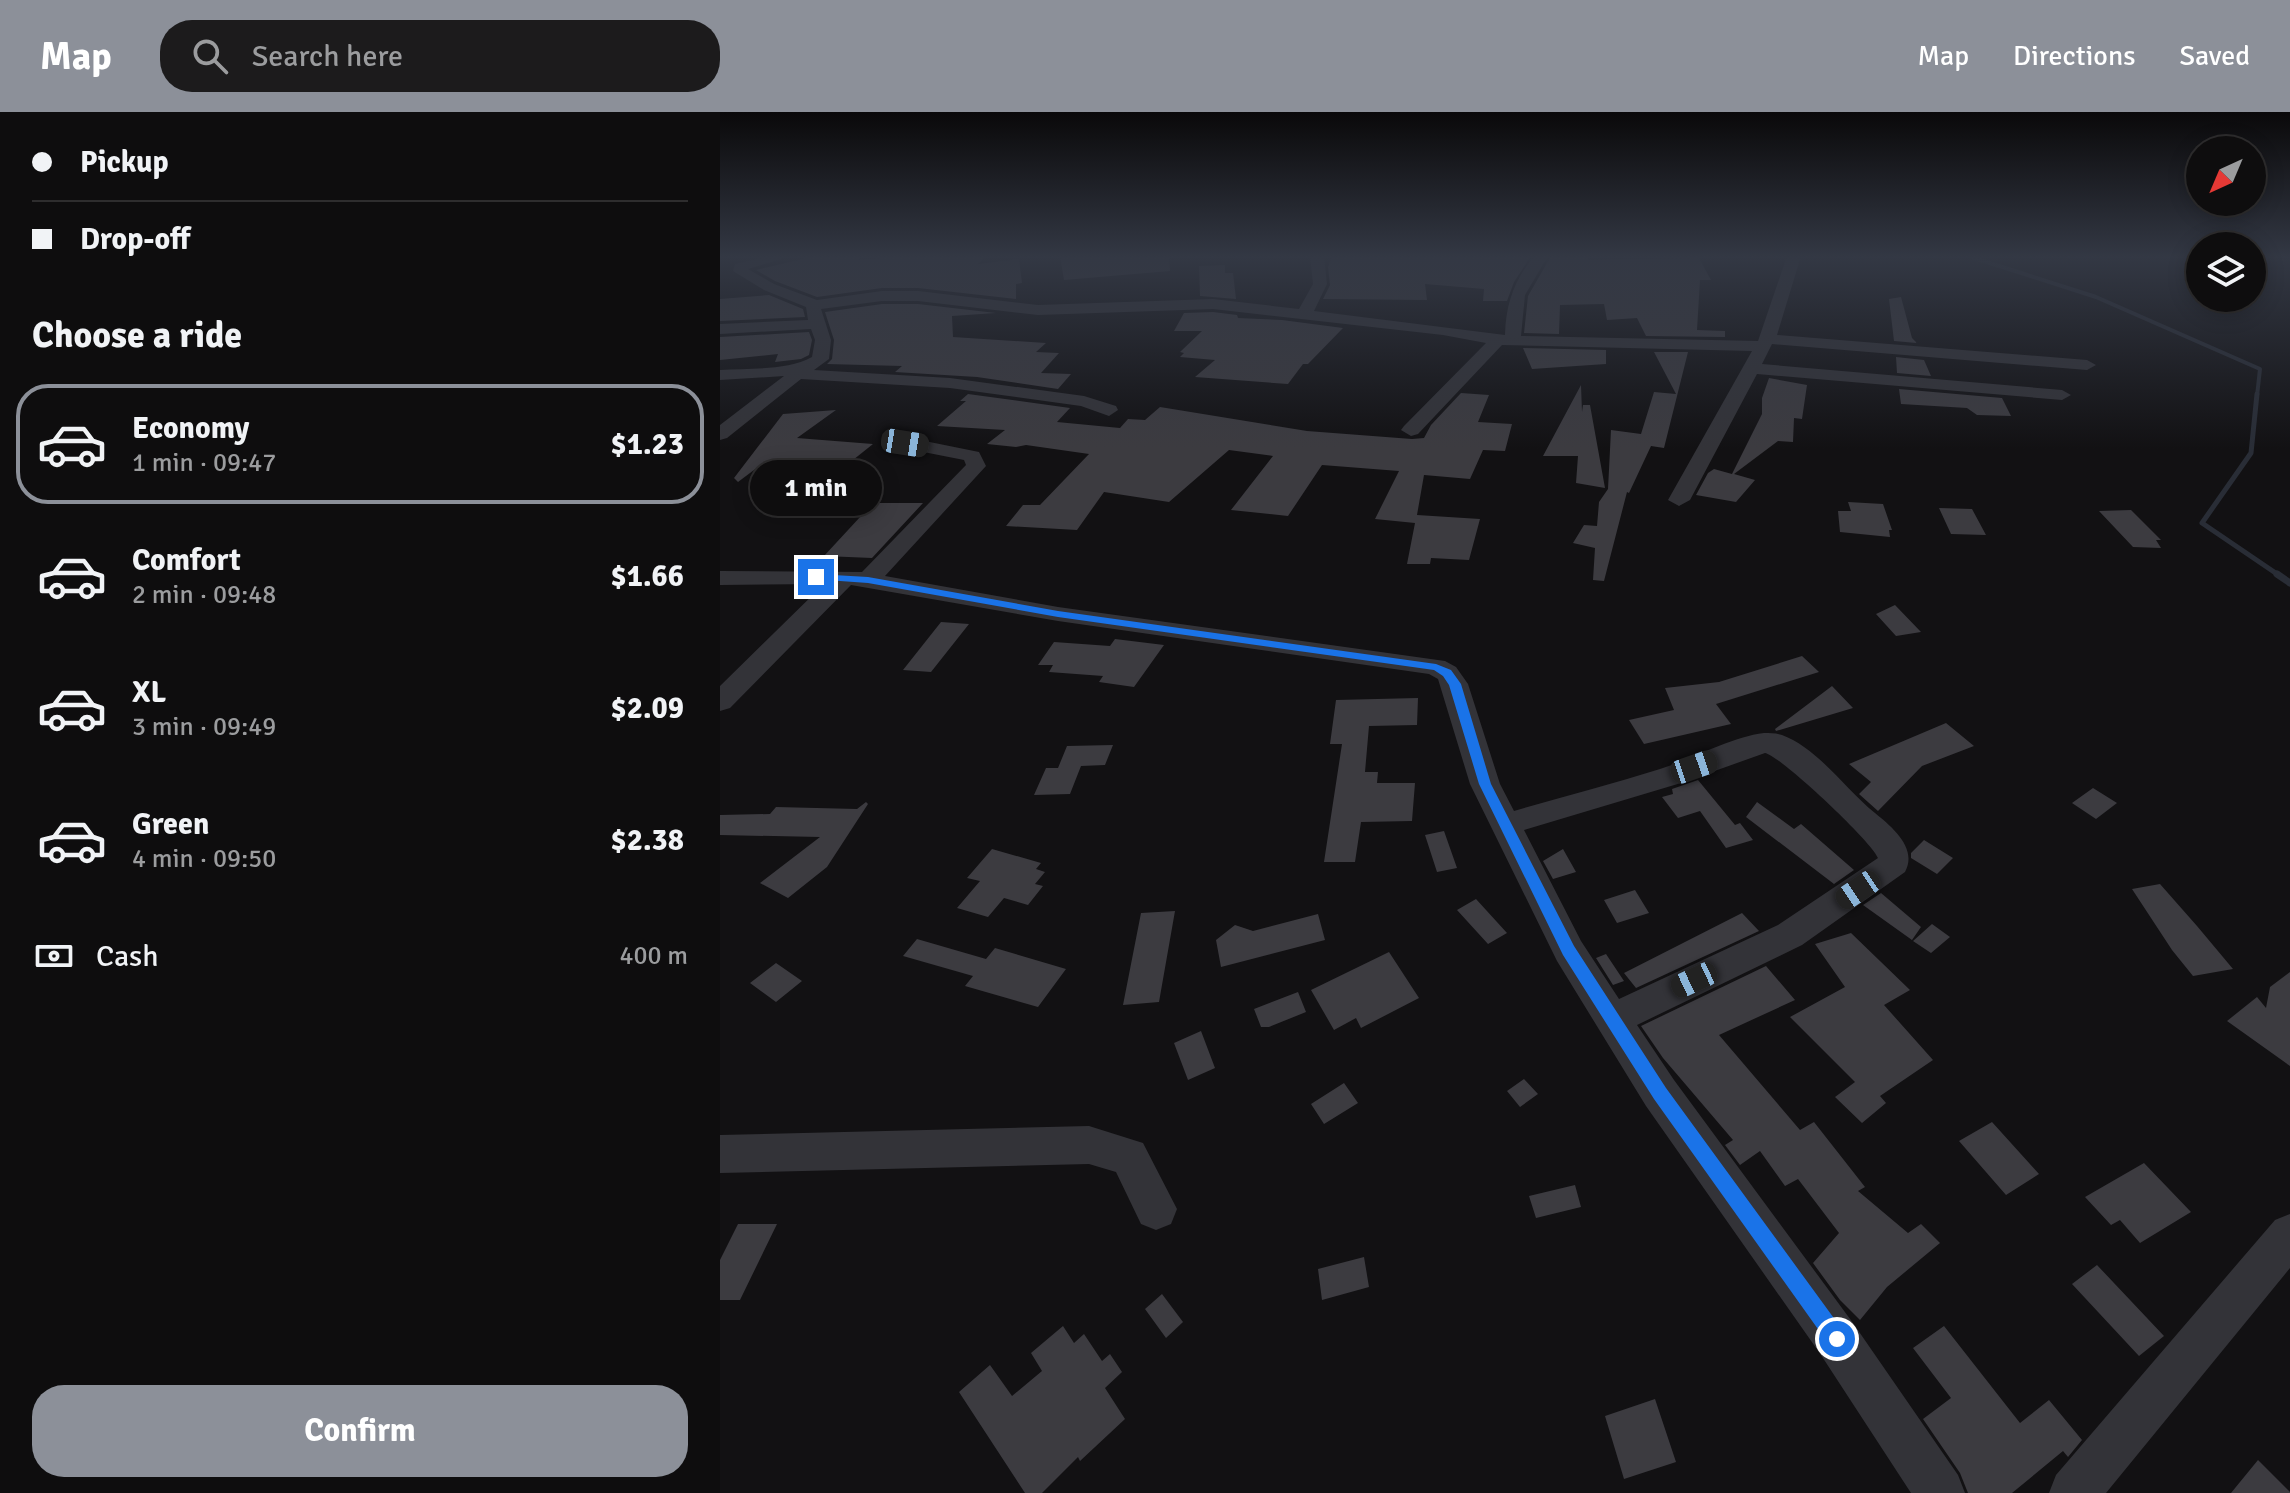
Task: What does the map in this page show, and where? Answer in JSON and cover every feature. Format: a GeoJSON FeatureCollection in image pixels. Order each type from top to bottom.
{"type":"FeatureCollection","features":[{"type":"Feature","properties":{"kind":"street"},"geometry":{"type":"LineString","coordinates":[[720,434],[820,359],[823,340],[816,320]]}},
{"type":"Feature","properties":{"kind":"street"},"geometry":{"type":"LineString","coordinates":[[1365,320],[1506,340],[1765,342],[2087,365]]}},
{"type":"Feature","properties":{"kind":"street"},"geometry":{"type":"LineString","coordinates":[[1411,430],[1506,340],[1510,320]]}},
{"type":"Feature","properties":{"kind":"street"},"geometry":{"type":"LineString","coordinates":[[1679,500],[1765,342],[1772,320]]}},
{"type":"Feature","properties":{"kind":"street"},"geometry":{"type":"LineString","coordinates":[[720,329],[817,324]]}},
{"type":"Feature","properties":{"kind":"street"},"geometry":{"type":"LineString","coordinates":[[1751,368],[2062,395]]}},
{"type":"Feature","properties":{"kind":"street"},"geometry":{"type":"LineString","coordinates":[[720,375],[802,370],[950,383],[1084,401],[1109,410]]}},
{"type":"Feature","properties":{"kind":"street"},"geometry":{"type":"LineString","coordinates":[[720,702],[976,466],[972,456],[958,451],[905,443]]}},
{"type":"Feature","properties":{"kind":"street"},"geometry":{"type":"LineString","coordinates":[[720,578],[856,578],[1058,614],[1436,667],[1447,673],[1455,684],[1485,784],[1569,951],[1660,1093],[1837,1339],[1940,1493]]}},
{"type":"Feature","properties":{"kind":"street"},"geometry":{"type":"LineString","coordinates":[[1504,825],[1671,776],[1763,743],[1775,743],[1805,763],[1843,803],[1880,834],[1893,852],[1894,863],[1790,935],[1612,1019]]}},
{"type":"Feature","properties":{"kind":"street"},"geometry":{"type":"LineString","coordinates":[[720,1154],[1089,1145],[1129,1157],[1156,1209]]}},
{"type":"Feature","properties":{"kind":"street"},"geometry":{"type":"LineString","coordinates":[[2074,1493],[2290,1235]]}},
{"type":"Feature","properties":{"kind":"building"},"geometry":{"type":"Polygon","coordinates":[[[828,320],[952,320],[953,337],[1046,343],[1036,352],[1059,353],[1041,373],[1071,374],[1058,389],[977,377],[895,372],[902,366],[827,364],[832,359],[834,340],[828,320]]]}},
{"type":"Feature","properties":{"kind":"building"},"geometry":{"type":"Polygon","coordinates":[[[1180,320],[1285,320],[1343,328],[1308,364],[1303,364],[1288,384],[1195,377],[1215,360],[1180,357],[1184,353],[1180,352],[1202,331],[1174,331],[1180,320]]]}},
{"type":"Feature","properties":{"kind":"building"},"geometry":{"type":"Polygon","coordinates":[[[1525,320],[1559,320],[1559,334],[1524,333],[1525,320]]]}},
{"type":"Feature","properties":{"kind":"building"},"geometry":{"type":"Polygon","coordinates":[[[1638,320],[1698,320],[1697,330],[1725,331],[1725,337],[1646,336],[1638,320]]]}},
{"type":"Feature","properties":{"kind":"building"},"geometry":{"type":"Polygon","coordinates":[[[1892,320],[1907,320],[1912,338],[1917,343],[1894,341],[1892,320]]]}},
{"type":"Feature","properties":{"kind":"building"},"geometry":{"type":"Polygon","coordinates":[[[809,332],[812,340],[809,355],[801,359],[775,362],[778,354],[720,360],[720,337],[809,332]]]}},
{"type":"Feature","properties":{"kind":"building"},"geometry":{"type":"Polygon","coordinates":[[[1523,348],[1606,350],[1606,364],[1532,369],[1523,348]]]}},
{"type":"Feature","properties":{"kind":"building"},"geometry":{"type":"Polygon","coordinates":[[[1654,352],[1688,352],[1664,448],[1651,446],[1627,492],[1604,581],[1593,580],[1595,548],[1573,543],[1584,525],[1597,526],[1599,502],[1608,489],[1611,430],[1641,434],[1654,392],[1676,394],[1654,352]]]}},
{"type":"Feature","properties":{"kind":"building"},"geometry":{"type":"Polygon","coordinates":[[[1896,357],[1924,360],[1931,376],[1897,373],[1896,357]]]}},
{"type":"Feature","properties":{"kind":"building"},"geometry":{"type":"Polygon","coordinates":[[[1769,378],[1807,385],[1802,419],[1794,418],[1793,442],[1778,441],[1734,474],[1755,480],[1736,502],[1696,495],[1708,473],[1714,469],[1732,474],[1762,414],[1762,398],[1769,378]]]}},
{"type":"Feature","properties":{"kind":"building"},"geometry":{"type":"Polygon","coordinates":[[[1581,385],[1582,412],[1583,405],[1590,405],[1605,488],[1576,483],[1578,456],[1543,456],[1581,385]]]}},
{"type":"Feature","properties":{"kind":"building"},"geometry":{"type":"Polygon","coordinates":[[[1899,389],[2002,398],[2011,416],[1977,415],[1967,408],[1901,404],[1899,389]]]}},
{"type":"Feature","properties":{"kind":"building"},"geometry":{"type":"Polygon","coordinates":[[[1461,393],[1489,395],[1478,422],[1512,424],[1505,451],[1483,450],[1470,479],[1424,475],[1417,515],[1480,519],[1469,560],[1431,558],[1430,564],[1407,564],[1415,523],[1375,519],[1399,471],[1322,465],[1288,516],[1231,510],[1273,456],[1229,450],[1169,502],[1104,492],[1077,530],[1006,526],[1023,505],[1040,505],[1089,454],[1026,445],[987,444],[1005,430],[937,426],[966,401],[960,401],[968,394],[1070,408],[1057,422],[1120,428],[1128,419],[1145,420],[1160,407],[1307,431],[1412,439],[1424,438],[1431,425],[1461,393]]]}},
{"type":"Feature","properties":{"kind":"building"},"geometry":{"type":"Polygon","coordinates":[[[836,410],[797,438],[873,444],[848,464],[822,462],[804,480],[766,480],[779,467],[758,467],[738,482],[734,478],[783,414],[836,410]]]}},
{"type":"Feature","properties":{"kind":"building"},"geometry":{"type":"Polygon","coordinates":[[[1848,502],[1883,504],[1892,530],[1889,530],[1890,537],[1840,532],[1838,511],[1851,511],[1848,502]]]}},
{"type":"Feature","properties":{"kind":"building"},"geometry":{"type":"Polygon","coordinates":[[[873,503],[923,503],[872,558],[824,556],[873,503]]]}},
{"type":"Feature","properties":{"kind":"building"},"geometry":{"type":"Polygon","coordinates":[[[1939,508],[1972,509],[1986,535],[1951,534],[1939,508]]]}},
{"type":"Feature","properties":{"kind":"building"},"geometry":{"type":"Polygon","coordinates":[[[2131,510],[2161,540],[2156,540],[2161,548],[2133,547],[2099,511],[2131,510]]]}},
{"type":"Feature","properties":{"kind":"building"},"geometry":{"type":"Polygon","coordinates":[[[1895,605],[1921,632],[1896,636],[1876,614],[1895,605]]]}},
{"type":"Feature","properties":{"kind":"building"},"geometry":{"type":"Polygon","coordinates":[[[941,622],[969,624],[931,672],[903,670],[941,622]]]}},
{"type":"Feature","properties":{"kind":"building"},"geometry":{"type":"Polygon","coordinates":[[[1115,639],[1164,645],[1134,687],[1099,682],[1103,676],[1049,672],[1053,665],[1038,665],[1054,642],[1110,646],[1115,639]]]}},
{"type":"Feature","properties":{"kind":"building"},"geometry":{"type":"Polygon","coordinates":[[[1802,656],[1819,672],[1716,704],[1731,724],[1644,744],[1629,720],[1674,710],[1665,688],[1719,682],[1802,656]]]}},
{"type":"Feature","properties":{"kind":"building"},"geometry":{"type":"Polygon","coordinates":[[[1832,686],[1853,708],[1776,731],[1775,729],[1832,686]]]}},
{"type":"Feature","properties":{"kind":"building"},"geometry":{"type":"Polygon","coordinates":[[[1418,698],[1417,725],[1369,726],[1365,772],[1378,772],[1377,783],[1415,783],[1412,821],[1361,822],[1355,862],[1324,862],[1342,744],[1330,744],[1336,700],[1418,698]]]}},
{"type":"Feature","properties":{"kind":"building"},"geometry":{"type":"Polygon","coordinates":[[[1946,723],[1974,746],[1922,766],[1878,811],[1859,794],[1871,782],[1849,764],[1946,723]]]}},
{"type":"Feature","properties":{"kind":"building"},"geometry":{"type":"Polygon","coordinates":[[[1113,745],[1105,765],[1081,766],[1070,794],[1034,795],[1046,768],[1058,768],[1067,746],[1113,745]]]}},
{"type":"Feature","properties":{"kind":"building"},"geometry":{"type":"Polygon","coordinates":[[[1698,780],[1735,825],[1740,823],[1753,840],[1726,848],[1700,811],[1678,818],[1662,797],[1673,794],[1672,789],[1698,780]]]}},
{"type":"Feature","properties":{"kind":"building"},"geometry":{"type":"Polygon","coordinates":[[[2093,788],[2117,803],[2096,819],[2072,803],[2093,788]]]}},
{"type":"Feature","properties":{"kind":"building"},"geometry":{"type":"Polygon","coordinates":[[[866,802],[868,804],[827,867],[788,898],[760,883],[820,837],[720,835],[720,815],[770,814],[776,807],[857,809],[866,802]]]}},
{"type":"Feature","properties":{"kind":"building"},"geometry":{"type":"Polygon","coordinates":[[[1757,802],[1794,829],[1801,824],[1854,870],[1834,884],[1746,817],[1757,802]]]}},
{"type":"Feature","properties":{"kind":"building"},"geometry":{"type":"Polygon","coordinates":[[[1444,831],[1457,868],[1437,872],[1425,835],[1444,831]]]}},
{"type":"Feature","properties":{"kind":"building"},"geometry":{"type":"Polygon","coordinates":[[[1924,840],[1953,858],[1937,874],[1911,858],[1911,853],[1924,840]]]}},
{"type":"Feature","properties":{"kind":"building"},"geometry":{"type":"Polygon","coordinates":[[[992,849],[1041,863],[1036,869],[1045,872],[1035,884],[1043,886],[1028,905],[1004,898],[988,917],[957,908],[980,881],[967,878],[992,849]]]}},
{"type":"Feature","properties":{"kind":"building"},"geometry":{"type":"Polygon","coordinates":[[[1563,849],[1576,872],[1553,879],[1543,861],[1563,849]]]}},
{"type":"Feature","properties":{"kind":"building"},"geometry":{"type":"Polygon","coordinates":[[[2160,884],[2233,969],[2193,976],[2132,889],[2160,884]]]}},
{"type":"Feature","properties":{"kind":"building"},"geometry":{"type":"Polygon","coordinates":[[[1635,890],[1649,913],[1617,923],[1604,900],[1635,890]]]}},
{"type":"Feature","properties":{"kind":"building"},"geometry":{"type":"Polygon","coordinates":[[[1881,893],[1921,927],[1912,940],[1863,905],[1881,893]]]}},
{"type":"Feature","properties":{"kind":"building"},"geometry":{"type":"Polygon","coordinates":[[[1476,899],[1507,933],[1488,944],[1457,910],[1476,899]]]}},
{"type":"Feature","properties":{"kind":"building"},"geometry":{"type":"Polygon","coordinates":[[[1175,911],[1159,1002],[1123,1005],[1141,913],[1175,911]]]}},
{"type":"Feature","properties":{"kind":"building"},"geometry":{"type":"Polygon","coordinates":[[[1742,913],[1759,931],[1636,988],[1624,973],[1742,913]]]}},
{"type":"Feature","properties":{"kind":"building"},"geometry":{"type":"Polygon","coordinates":[[[1318,914],[1325,940],[1221,967],[1216,940],[1235,925],[1253,931],[1318,914]]]}},
{"type":"Feature","properties":{"kind":"building"},"geometry":{"type":"Polygon","coordinates":[[[1932,924],[1950,937],[1931,953],[1913,941],[1932,924]]]}},
{"type":"Feature","properties":{"kind":"building"},"geometry":{"type":"Polygon","coordinates":[[[1851,933],[1910,990],[1884,1005],[1933,1060],[1880,1096],[1886,1103],[1862,1123],[1835,1097],[1855,1082],[1790,1017],[1845,987],[1815,944],[1851,933]]]}},
{"type":"Feature","properties":{"kind":"building"},"geometry":{"type":"Polygon","coordinates":[[[917,939],[986,959],[995,948],[1066,969],[1038,1007],[965,986],[973,976],[903,956],[917,939]]]}},
{"type":"Feature","properties":{"kind":"building"},"geometry":{"type":"Polygon","coordinates":[[[1389,952],[1419,998],[1361,1028],[1356,1018],[1334,1030],[1311,990],[1389,952]]]}},
{"type":"Feature","properties":{"kind":"building"},"geometry":{"type":"Polygon","coordinates":[[[1606,954],[1624,981],[1613,985],[1596,958],[1606,954]]]}},
{"type":"Feature","properties":{"kind":"building"},"geometry":{"type":"Polygon","coordinates":[[[776,963],[802,981],[776,1002],[750,983],[776,963]]]}},
{"type":"Feature","properties":{"kind":"building"},"geometry":{"type":"Polygon","coordinates":[[[1766,966],[1795,1000],[1719,1035],[1800,1130],[1814,1122],[1865,1187],[1858,1191],[1908,1233],[1921,1224],[1940,1243],[1887,1287],[1860,1320],[1840,1300],[1813,1263],[1839,1233],[1798,1179],[1785,1186],[1760,1151],[1740,1165],[1725,1145],[1733,1140],[1663,1058],[1641,1026],[1766,966]]]}},
{"type":"Feature","properties":{"kind":"building"},"geometry":{"type":"Polygon","coordinates":[[[2290,972],[2290,1066],[2227,1021],[2257,997],[2266,1008],[2270,987],[2290,972]]]}},
{"type":"Feature","properties":{"kind":"building"},"geometry":{"type":"Polygon","coordinates":[[[1298,992],[1306,1012],[1269,1027],[1261,1027],[1254,1009],[1298,992]]]}},
{"type":"Feature","properties":{"kind":"building"},"geometry":{"type":"Polygon","coordinates":[[[1201,1031],[1215,1068],[1188,1080],[1174,1043],[1201,1031]]]}},
{"type":"Feature","properties":{"kind":"building"},"geometry":{"type":"Polygon","coordinates":[[[1524,1079],[1538,1094],[1520,1107],[1507,1091],[1524,1079]]]}},
{"type":"Feature","properties":{"kind":"building"},"geometry":{"type":"Polygon","coordinates":[[[1344,1083],[1358,1103],[1324,1124],[1311,1104],[1344,1083]]]}},
{"type":"Feature","properties":{"kind":"building"},"geometry":{"type":"Polygon","coordinates":[[[1992,1122],[2039,1174],[2006,1195],[1959,1141],[1992,1122]]]}},
{"type":"Feature","properties":{"kind":"building"},"geometry":{"type":"Polygon","coordinates":[[[2144,1163],[2191,1212],[2140,1243],[2120,1220],[2111,1225],[2085,1197],[2144,1163]]]}},
{"type":"Feature","properties":{"kind":"building"},"geometry":{"type":"Polygon","coordinates":[[[1575,1185],[1581,1207],[1536,1218],[1529,1196],[1575,1185]]]}},
{"type":"Feature","properties":{"kind":"building"},"geometry":{"type":"Polygon","coordinates":[[[738,1224],[777,1224],[740,1300],[720,1300],[720,1260],[738,1224]]]}},
{"type":"Feature","properties":{"kind":"building"},"geometry":{"type":"Polygon","coordinates":[[[1364,1257],[1369,1287],[1322,1300],[1318,1269],[1364,1257]]]}},
{"type":"Feature","properties":{"kind":"building"},"geometry":{"type":"Polygon","coordinates":[[[2097,1265],[2164,1336],[2139,1356],[2072,1284],[2097,1265]]]}},
{"type":"Feature","properties":{"kind":"building"},"geometry":{"type":"Polygon","coordinates":[[[1162,1294],[1183,1322],[1166,1338],[1145,1309],[1162,1294]]]}},
{"type":"Feature","properties":{"kind":"building"},"geometry":{"type":"Polygon","coordinates":[[[1063,1326],[1074,1343],[1084,1334],[1102,1361],[1110,1354],[1122,1372],[1105,1388],[1125,1419],[1080,1461],[1078,1457],[1042,1493],[1025,1493],[959,1392],[990,1365],[1012,1396],[1042,1371],[1031,1353],[1063,1326]]]}},
{"type":"Feature","properties":{"kind":"building"},"geometry":{"type":"Polygon","coordinates":[[[1944,1326],[2020,1423],[2049,1400],[2082,1440],[2068,1457],[2063,1451],[2012,1493],[1968,1493],[1960,1473],[1923,1419],[1951,1398],[1913,1348],[1944,1326]]]}},
{"type":"Feature","properties":{"kind":"building"},"geometry":{"type":"Polygon","coordinates":[[[1655,1399],[1676,1462],[1624,1479],[1605,1416],[1655,1399]]]}},
{"type":"Feature","properties":{"kind":"building"},"geometry":{"type":"Polygon","coordinates":[[[2258,1460],[2290,1492],[2290,1493],[2231,1493],[2258,1460]]]}},
{"type":"Feature","properties":{"kind":"waterway"},"geometry":{"type":"LineString","coordinates":[[2149,320],[2260,369],[2257,396]]}},
{"type":"Feature","properties":{"kind":"waterway"},"geometry":{"type":"LineString","coordinates":[[2257,394],[2251,453],[2202,523],[2280,576]]}},
{"type":"Feature","properties":{"kind":"waterway"},"geometry":{"type":"LineString","coordinates":[[2277,574],[2290,583]]}},
{"type":"Feature","properties":{"kind":"route"},"geometry":{"type":"LineString","coordinates":[[816,577],[868,580],[1058,614],[1436,667],[1447,673],[1455,684],[1485,784],[1569,951],[1660,1093],[1837,1339]]}}]}
